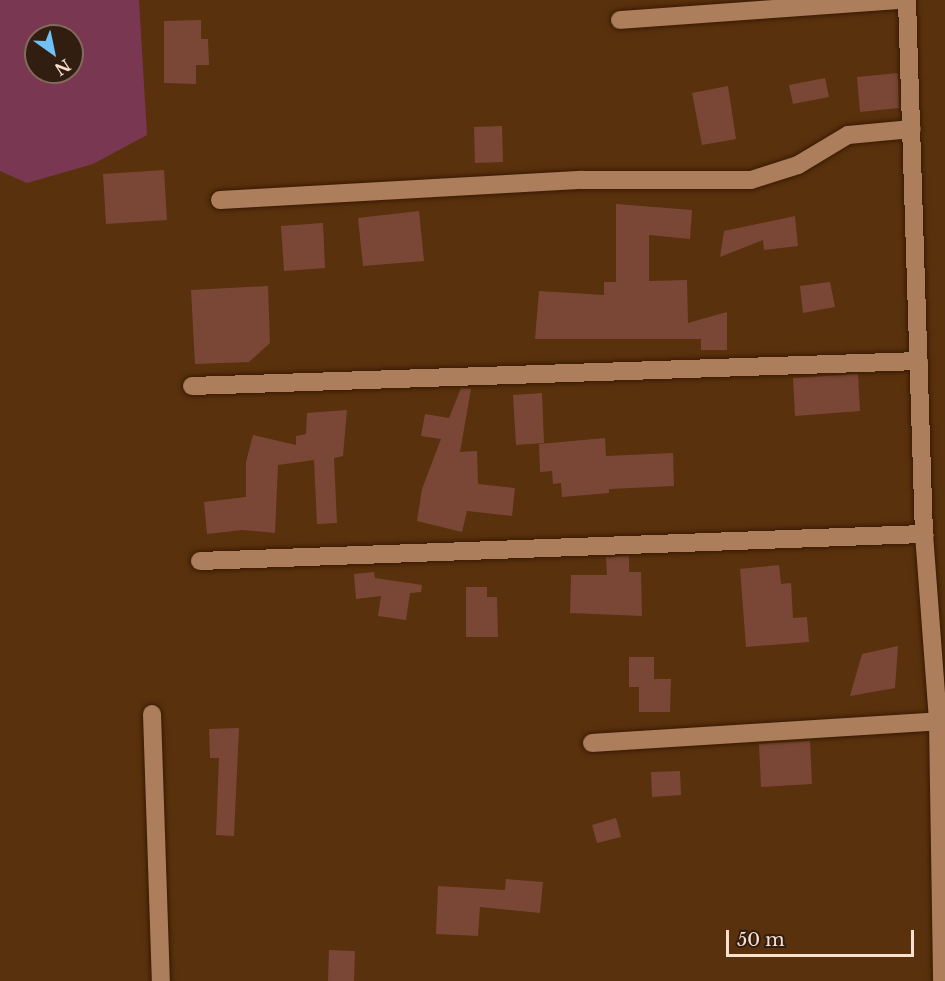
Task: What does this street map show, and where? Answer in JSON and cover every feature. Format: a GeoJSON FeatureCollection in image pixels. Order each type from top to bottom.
{"type":"FeatureCollection","features":[{"type":"Feature","properties":{"kind":"street"},"geometry":{"type":"LineString","coordinates":[[620,20],[896,0]]}},
{"type":"Feature","properties":{"kind":"street"},"geometry":{"type":"LineString","coordinates":[[907,0],[924,534],[938,721],[942,981]]}},
{"type":"Feature","properties":{"kind":"street"},"geometry":{"type":"LineString","coordinates":[[220,200],[582,180],[751,180],[798,165],[848,135],[912,129]]}},
{"type":"Feature","properties":{"kind":"street"},"geometry":{"type":"LineString","coordinates":[[192,386],[919,361]]}},
{"type":"Feature","properties":{"kind":"street"},"geometry":{"type":"LineString","coordinates":[[200,561],[924,534]]}},
{"type":"Feature","properties":{"kind":"street"},"geometry":{"type":"LineString","coordinates":[[152,714],[161,981]]}},
{"type":"Feature","properties":{"kind":"street"},"geometry":{"type":"LineString","coordinates":[[591,743],[938,721]]}},
{"type":"Feature","properties":{"kind":"shaded area"},"geometry":{"type":"Polygon","coordinates":[[[0,0],[139,0],[147,135],[93,164],[27,183],[0,171],[0,0]]]}},
{"type":"Feature","properties":{"kind":"building"},"geometry":{"type":"Polygon","coordinates":[[[201,20],[201,39],[208,39],[209,65],[196,65],[196,84],[164,83],[164,21],[201,20]]]}},
{"type":"Feature","properties":{"kind":"building"},"geometry":{"type":"Polygon","coordinates":[[[898,73],[899,108],[860,112],[857,77],[898,73]]]}},
{"type":"Feature","properties":{"kind":"building"},"geometry":{"type":"Polygon","coordinates":[[[825,78],[829,97],[793,104],[789,85],[825,78]]]}},
{"type":"Feature","properties":{"kind":"building"},"geometry":{"type":"Polygon","coordinates":[[[728,86],[736,139],[702,145],[692,93],[728,86]]]}},
{"type":"Feature","properties":{"kind":"building"},"geometry":{"type":"Polygon","coordinates":[[[502,126],[503,162],[475,163],[474,127],[502,126]]]}},
{"type":"Feature","properties":{"kind":"building"},"geometry":{"type":"Polygon","coordinates":[[[164,170],[167,220],[106,224],[103,174],[164,170]]]}},
{"type":"Feature","properties":{"kind":"building"},"geometry":{"type":"Polygon","coordinates":[[[616,204],[692,210],[690,239],[649,235],[649,281],[687,280],[688,323],[727,312],[727,350],[701,350],[701,339],[535,339],[539,291],[604,295],[604,282],[616,282],[616,204]]]}},
{"type":"Feature","properties":{"kind":"building"},"geometry":{"type":"Polygon","coordinates":[[[419,211],[424,261],[363,266],[358,218],[419,211]]]}},
{"type":"Feature","properties":{"kind":"building"},"geometry":{"type":"Polygon","coordinates":[[[795,216],[798,246],[764,250],[763,240],[720,257],[724,231],[795,216]]]}},
{"type":"Feature","properties":{"kind":"building"},"geometry":{"type":"Polygon","coordinates":[[[323,223],[325,268],[284,271],[281,226],[323,223]]]}},
{"type":"Feature","properties":{"kind":"building"},"geometry":{"type":"Polygon","coordinates":[[[830,282],[835,307],[803,313],[800,286],[830,282]]]}},
{"type":"Feature","properties":{"kind":"building"},"geometry":{"type":"Polygon","coordinates":[[[268,286],[270,343],[249,362],[195,364],[191,290],[268,286]]]}},
{"type":"Feature","properties":{"kind":"building"},"geometry":{"type":"Polygon","coordinates":[[[858,374],[860,411],[795,416],[793,378],[858,374]]]}},
{"type":"Feature","properties":{"kind":"building"},"geometry":{"type":"Polygon","coordinates":[[[461,388],[471,389],[460,452],[477,451],[478,484],[515,488],[512,516],[467,511],[462,532],[417,521],[422,489],[441,439],[421,436],[425,414],[449,418],[461,388]]]}},
{"type":"Feature","properties":{"kind":"building"},"geometry":{"type":"Polygon","coordinates":[[[542,393],[544,443],[516,445],[513,395],[542,393]]]}},
{"type":"Feature","properties":{"kind":"building"},"geometry":{"type":"Polygon","coordinates":[[[347,410],[343,456],[334,458],[337,523],[317,524],[314,460],[278,465],[275,533],[242,530],[207,534],[204,502],[246,497],[246,462],[253,435],[296,445],[296,436],[306,434],[307,413],[347,410]]]}},
{"type":"Feature","properties":{"kind":"building"},"geometry":{"type":"Polygon","coordinates":[[[605,438],[606,456],[673,453],[674,486],[609,489],[609,493],[562,497],[561,483],[553,484],[552,471],[540,472],[539,444],[605,438]]]}},
{"type":"Feature","properties":{"kind":"building"},"geometry":{"type":"Polygon","coordinates":[[[629,556],[629,572],[641,572],[642,616],[570,613],[571,575],[607,575],[606,557],[629,556]]]}},
{"type":"Feature","properties":{"kind":"building"},"geometry":{"type":"Polygon","coordinates":[[[779,565],[781,584],[791,583],[793,618],[807,617],[809,642],[746,647],[740,569],[779,565]]]}},
{"type":"Feature","properties":{"kind":"building"},"geometry":{"type":"Polygon","coordinates":[[[374,572],[375,578],[422,585],[421,592],[410,593],[406,620],[378,616],[381,596],[356,599],[354,574],[374,572]]]}},
{"type":"Feature","properties":{"kind":"building"},"geometry":{"type":"Polygon","coordinates":[[[466,587],[487,587],[487,597],[497,597],[498,637],[466,637],[466,587]]]}},
{"type":"Feature","properties":{"kind":"building"},"geometry":{"type":"Polygon","coordinates":[[[898,646],[895,688],[850,696],[862,654],[898,646]]]}},
{"type":"Feature","properties":{"kind":"building"},"geometry":{"type":"Polygon","coordinates":[[[629,657],[654,657],[654,679],[671,679],[670,712],[639,712],[639,687],[629,687],[629,657]]]}},
{"type":"Feature","properties":{"kind":"building"},"geometry":{"type":"Polygon","coordinates":[[[239,728],[234,836],[216,835],[219,758],[210,758],[209,729],[239,728]]]}},
{"type":"Feature","properties":{"kind":"building"},"geometry":{"type":"Polygon","coordinates":[[[810,741],[812,784],[761,787],[759,744],[810,741]]]}},
{"type":"Feature","properties":{"kind":"building"},"geometry":{"type":"Polygon","coordinates":[[[680,771],[681,795],[652,797],[651,772],[680,771]]]}},
{"type":"Feature","properties":{"kind":"building"},"geometry":{"type":"Polygon","coordinates":[[[616,818],[621,837],[597,843],[592,825],[616,818]]]}},
{"type":"Feature","properties":{"kind":"building"},"geometry":{"type":"Polygon","coordinates":[[[506,879],[543,882],[540,913],[480,907],[478,936],[436,934],[438,886],[505,890],[506,879]]]}},
{"type":"Feature","properties":{"kind":"building"},"geometry":{"type":"Polygon","coordinates":[[[329,950],[355,951],[354,981],[328,981],[329,950]]]}}]}
